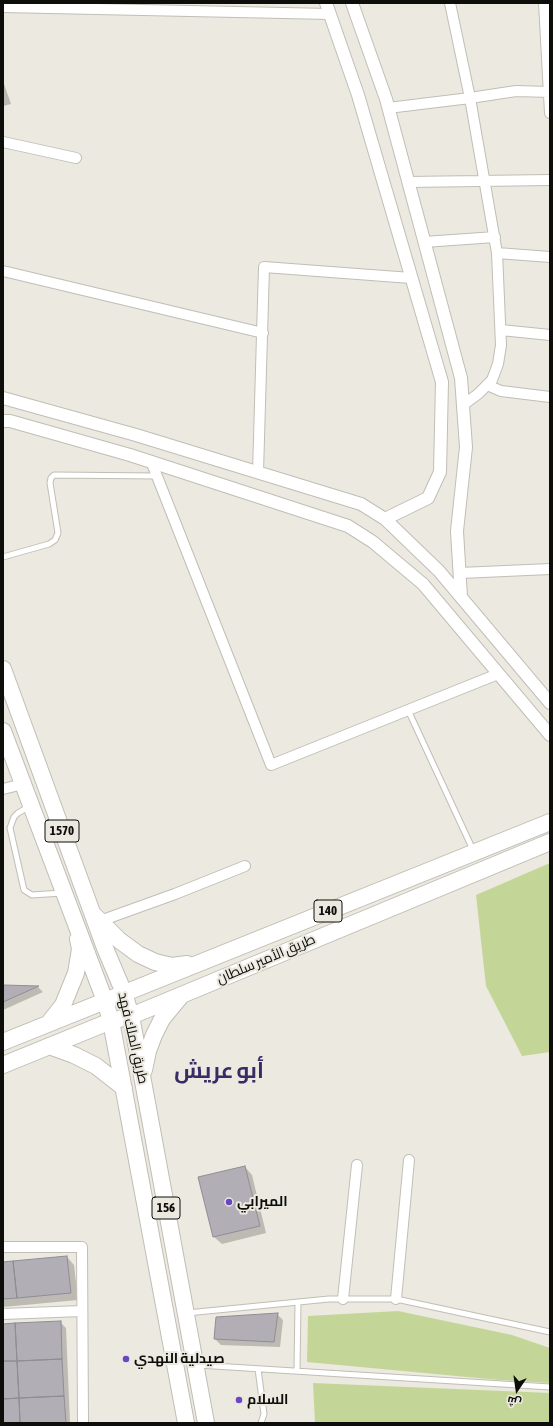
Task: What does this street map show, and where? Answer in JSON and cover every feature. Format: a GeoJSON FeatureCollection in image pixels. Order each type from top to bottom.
{"type":"FeatureCollection","features":[{"type":"Feature","properties":{"kind":"highway","name":"طريق الملك فهد"},"geometry":{"type":"LineString","coordinates":[[3,668],[96,917],[105,948],[124,993],[131,1016],[206,1423]]}},
{"type":"Feature","properties":{"kind":"highway","name":"طريق الملك فهد"},"geometry":{"type":"LineString","coordinates":[[3,731],[105,1001],[111,1021],[186,1423]]}},
{"type":"Feature","properties":{"kind":"highway","name":"طريق الأمير سلطان"},"geometry":{"type":"LineString","coordinates":[[3,1042],[550,822]]}},
{"type":"Feature","properties":{"kind":"highway","name":"طريق الأمير سلطان"},"geometry":{"type":"LineString","coordinates":[[3,1065],[111,1021],[131,1016],[550,842]]}},
{"type":"Feature","properties":{"kind":"highway"},"geometry":{"type":"LineString","coordinates":[[96,917],[119,940],[138,954],[155,962],[172,966],[202,962]]}},
{"type":"Feature","properties":{"kind":"highway"},"geometry":{"type":"LineString","coordinates":[[48,1024],[64,1004],[76,973],[80,949],[75,922]]}},
{"type":"Feature","properties":{"kind":"highway"},"geometry":{"type":"LineString","coordinates":[[142,1078],[148,1050],[154,1034],[162,1019],[182,994]]}},
{"type":"Feature","properties":{"kind":"highway"},"geometry":{"type":"LineString","coordinates":[[49,1046],[74,1055],[96,1066],[124,1088]]}},
{"type":"Feature","properties":{"kind":"street"},"geometry":{"type":"LineString","coordinates":[[352,3],[388,108],[461,378],[466,447],[457,531],[461,597]]}},
{"type":"Feature","properties":{"kind":"street"},"geometry":{"type":"LineString","coordinates":[[450,3],[470,98],[497,253],[502,345],[498,364],[492,380],[478,394],[463,404]]}},
{"type":"Feature","properties":{"kind":"street"},"geometry":{"type":"LineString","coordinates":[[544,3],[550,113]]}},
{"type":"Feature","properties":{"kind":"street"},"geometry":{"type":"LineString","coordinates":[[3,6],[328,9],[358,95],[442,382],[440,472],[428,498],[385,519]]}},
{"type":"Feature","properties":{"kind":"street"},"geometry":{"type":"LineString","coordinates":[[388,108],[516,91],[550,92]]}},
{"type":"Feature","properties":{"kind":"street"},"geometry":{"type":"LineString","coordinates":[[3,142],[76,158]]}},
{"type":"Feature","properties":{"kind":"street"},"geometry":{"type":"LineString","coordinates":[[408,182],[550,180]]}},
{"type":"Feature","properties":{"kind":"street"},"geometry":{"type":"LineString","coordinates":[[424,242],[494,237]]}},
{"type":"Feature","properties":{"kind":"street"},"geometry":{"type":"LineString","coordinates":[[497,253],[550,257]]}},
{"type":"Feature","properties":{"kind":"street"},"geometry":{"type":"LineString","coordinates":[[258,472],[264,267],[412,278]]}},
{"type":"Feature","properties":{"kind":"street"},"geometry":{"type":"LineString","coordinates":[[3,271],[263,333]]}},
{"type":"Feature","properties":{"kind":"street"},"geometry":{"type":"LineString","coordinates":[[501,330],[550,335]]}},
{"type":"Feature","properties":{"kind":"street"},"geometry":{"type":"LineString","coordinates":[[487,385],[501,391],[550,397]]}},
{"type":"Feature","properties":{"kind":"street"},"geometry":{"type":"LineString","coordinates":[[3,398],[136,435],[361,504],[385,519],[439,571],[549,701],[531,713]]}},
{"type":"Feature","properties":{"kind":"street"},"geometry":{"type":"LineString","coordinates":[[3,421],[10,421],[151,461],[348,526],[373,542],[423,584],[550,735]]}},
{"type":"Feature","properties":{"kind":"street"},"geometry":{"type":"LineString","coordinates":[[156,442],[151,461],[271,765],[498,674]]}},
{"type":"Feature","properties":{"kind":"street"},"geometry":{"type":"LineString","coordinates":[[460,573],[550,569]]}},
{"type":"Feature","properties":{"kind":"street"},"geometry":{"type":"LineString","coordinates":[[3,789],[23,784]]}},
{"type":"Feature","properties":{"kind":"street"},"geometry":{"type":"LineString","coordinates":[[96,917],[175,894],[245,866]]}},
{"type":"Feature","properties":{"kind":"street"},"geometry":{"type":"LineString","coordinates":[[396,1299],[409,1160]]}},
{"type":"Feature","properties":{"kind":"street"},"geometry":{"type":"LineString","coordinates":[[343,1299],[357,1165]]}},
{"type":"Feature","properties":{"kind":"street"},"geometry":{"type":"LineString","coordinates":[[3,1247],[82,1247],[83,1423]]}},
{"type":"Feature","properties":{"kind":"street"},"geometry":{"type":"LineString","coordinates":[[3,1314],[82,1311]]}},
{"type":"Feature","properties":{"kind":"lane"},"geometry":{"type":"LineString","coordinates":[[3,557],[49,544],[55,540],[58,533],[50,483],[51,478],[54,475],[157,476]]}},
{"type":"Feature","properties":{"kind":"lane"},"geometry":{"type":"LineString","coordinates":[[408,710],[474,852]]}},
{"type":"Feature","properties":{"kind":"lane"},"geometry":{"type":"LineString","coordinates":[[31,806],[14,817],[10,828],[24,890],[32,895],[64,893]]}},
{"type":"Feature","properties":{"kind":"lane"},"geometry":{"type":"LineString","coordinates":[[186,1314],[329,1299],[396,1299],[550,1332]]}},
{"type":"Feature","properties":{"kind":"lane"},"geometry":{"type":"LineString","coordinates":[[297,1371],[298,1302]]}},
{"type":"Feature","properties":{"kind":"lane"},"geometry":{"type":"LineString","coordinates":[[195,1364],[550,1387]]}},
{"type":"Feature","properties":{"kind":"lane"},"geometry":{"type":"LineString","coordinates":[[258,1368],[264,1414],[261,1423]]}},
{"type":"Feature","properties":{"kind":"green space"},"geometry":{"type":"Polygon","coordinates":[[[550,863],[550,1052],[522,1056],[486,986],[476,895],[550,863]]]}},
{"type":"Feature","properties":{"kind":"green space"},"geometry":{"type":"Polygon","coordinates":[[[398,1311],[512,1335],[550,1348],[550,1383],[499,1380],[307,1362],[308,1316],[398,1311]]]}},
{"type":"Feature","properties":{"kind":"green space"},"geometry":{"type":"Polygon","coordinates":[[[313,1383],[550,1393],[550,1423],[315,1423],[313,1383]]]}},
{"type":"Feature","properties":{"kind":"building"},"geometry":{"type":"Polygon","coordinates":[[[3,985],[39,986],[3,1002],[3,985]]]}},
{"type":"Feature","properties":{"kind":"building","name":"الميرابي"},"geometry":{"type":"Polygon","coordinates":[[[245,1166],[260,1226],[213,1237],[198,1177],[245,1166]]]}},
{"type":"Feature","properties":{"kind":"building"},"geometry":{"type":"Polygon","coordinates":[[[67,1256],[71,1293],[17,1298],[13,1261],[67,1256]]]}},
{"type":"Feature","properties":{"kind":"building"},"geometry":{"type":"Polygon","coordinates":[[[13,1261],[17,1298],[3,1299],[3,1262],[13,1261]]]}},
{"type":"Feature","properties":{"kind":"building"},"geometry":{"type":"Polygon","coordinates":[[[278,1313],[274,1342],[214,1339],[216,1317],[278,1313]]]}},
{"type":"Feature","properties":{"kind":"building"},"geometry":{"type":"Polygon","coordinates":[[[61,1321],[62,1359],[17,1361],[15,1323],[61,1321]]]}},
{"type":"Feature","properties":{"kind":"building"},"geometry":{"type":"Polygon","coordinates":[[[15,1323],[17,1361],[3,1361],[3,1324],[15,1323]]]}},
{"type":"Feature","properties":{"kind":"building"},"geometry":{"type":"Polygon","coordinates":[[[62,1359],[64,1396],[19,1398],[17,1361],[62,1359]]]}},
{"type":"Feature","properties":{"kind":"building"},"geometry":{"type":"Polygon","coordinates":[[[3,1361],[17,1361],[19,1398],[3,1399],[3,1361]]]}},
{"type":"Feature","properties":{"kind":"building"},"geometry":{"type":"Polygon","coordinates":[[[64,1396],[66,1423],[20,1423],[19,1398],[64,1396]]]}},
{"type":"Feature","properties":{"kind":"building"},"geometry":{"type":"Polygon","coordinates":[[[19,1398],[20,1423],[3,1423],[3,1399],[19,1398]]]}},
{"type":"Feature","properties":{"kind":"place","name":"الميرابي"},"geometry":{"type":"Point","coordinates":[229,1202]}},
{"type":"Feature","properties":{"kind":"place","name":"صيدلية النهدي"},"geometry":{"type":"Point","coordinates":[126,1359]}},
{"type":"Feature","properties":{"kind":"place","name":"السلام"},"geometry":{"type":"Point","coordinates":[239,1400]}},
{"type":"Feature","properties":{"kind":"district","name":"أبو عريش"},"geometry":{"type":"Point","coordinates":[219,1071]}}]}
